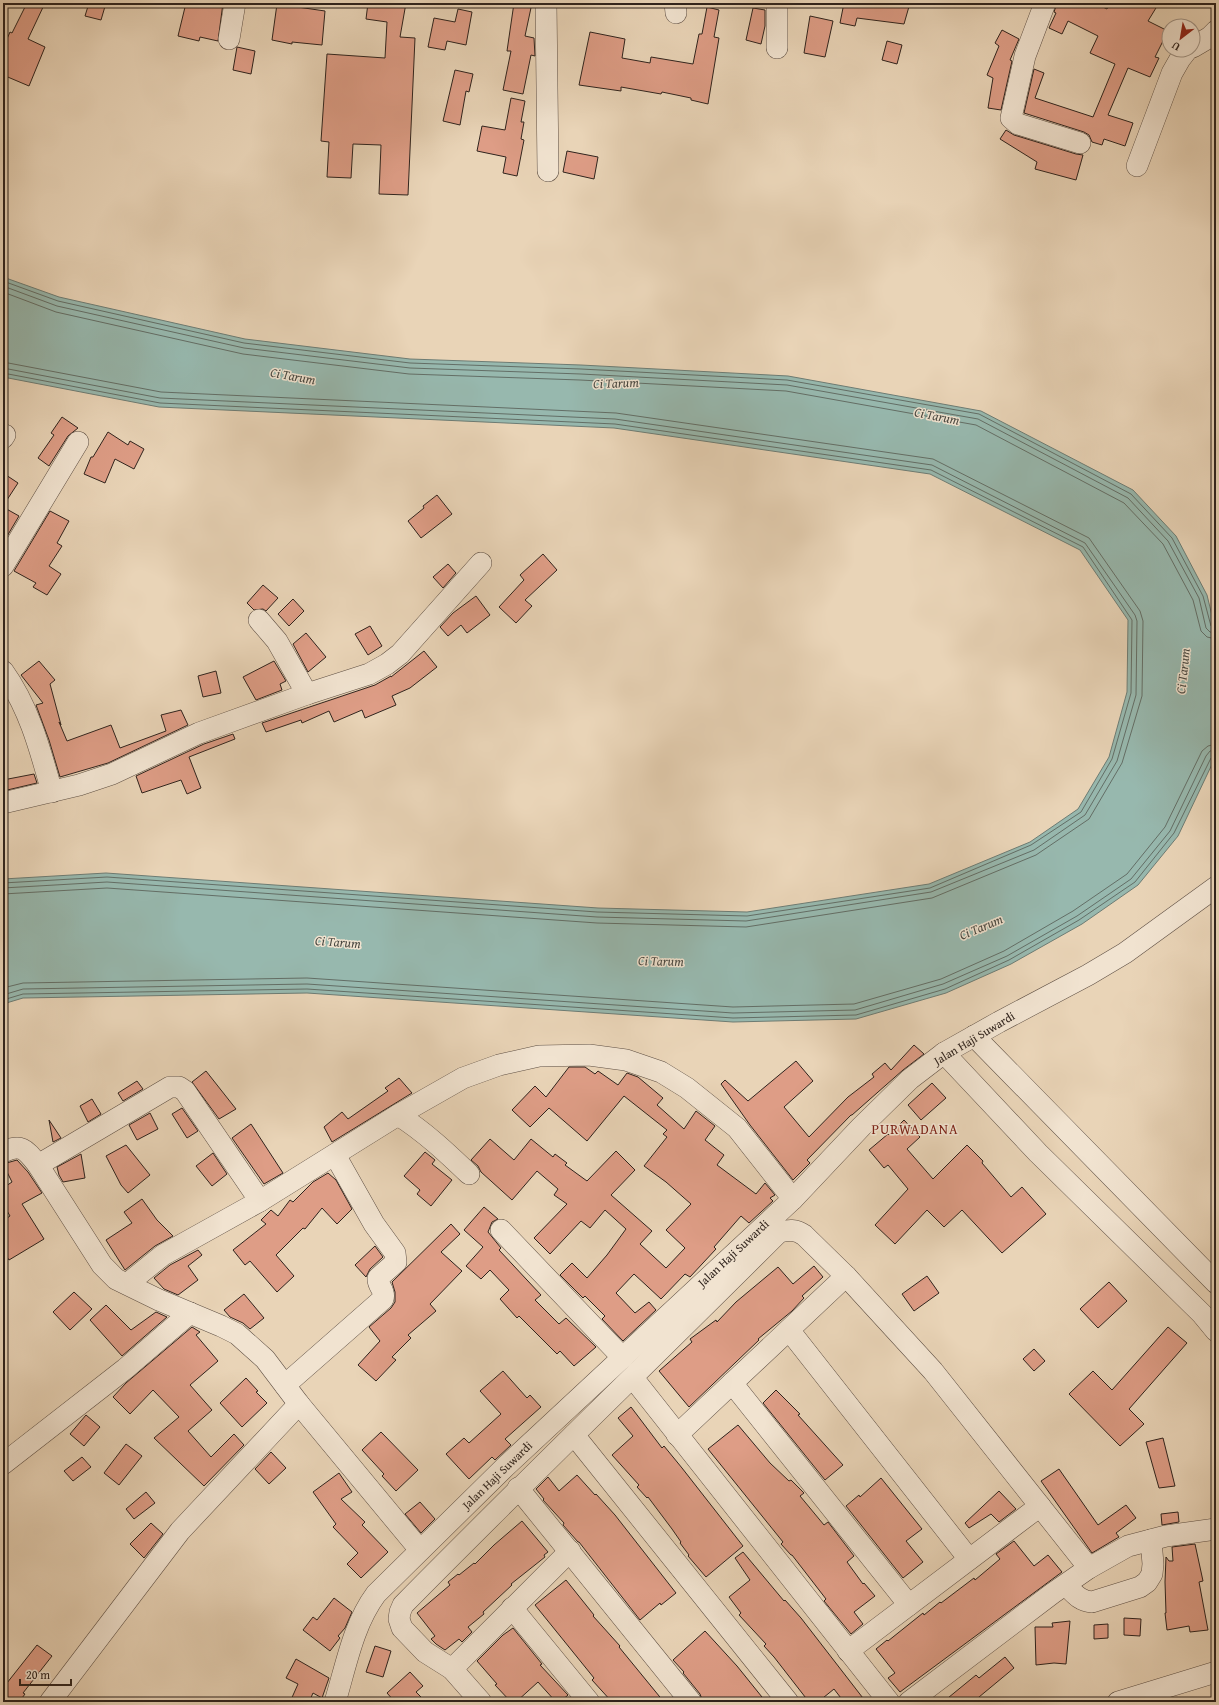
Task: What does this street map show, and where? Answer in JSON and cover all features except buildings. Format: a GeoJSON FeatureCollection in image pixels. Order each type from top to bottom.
{"type":"FeatureCollection","features":[{"type":"Feature","properties":{"kind":"street"},"geometry":{"type":"LineString","coordinates":[[229,39],[235,3]]}},
{"type":"Feature","properties":{"kind":"street"},"geometry":{"type":"LineString","coordinates":[[546,3],[548,171]]}},
{"type":"Feature","properties":{"kind":"street"},"geometry":{"type":"LineString","coordinates":[[777,3],[777,48]]}},
{"type":"Feature","properties":{"kind":"street"},"geometry":{"type":"LineString","coordinates":[[1046,3],[1025,56],[1011,110],[1011,118],[1018,124],[1080,143]]}},
{"type":"Feature","properties":{"kind":"street"},"geometry":{"type":"LineString","coordinates":[[1201,42],[1216,31]]}},
{"type":"Feature","properties":{"kind":"street"},"geometry":{"type":"LineString","coordinates":[[1137,166],[1172,73],[1181,58]]}},
{"type":"Feature","properties":{"kind":"street"},"geometry":{"type":"LineString","coordinates":[[3,566],[78,442]]}},
{"type":"Feature","properties":{"kind":"street"},"geometry":{"type":"LineString","coordinates":[[3,803],[79,785],[112,774],[199,732],[306,694],[369,674],[387,664],[400,654],[481,563]]}},
{"type":"Feature","properties":{"kind":"street"},"geometry":{"type":"LineString","coordinates":[[259,620],[277,641],[306,694]]}},
{"type":"Feature","properties":{"kind":"street"},"geometry":{"type":"LineString","coordinates":[[3,671],[21,699],[31,722],[52,792]]}},
{"type":"Feature","properties":{"kind":"street","name":"Jalan Haji Suwardi"},"geometry":{"type":"LineString","coordinates":[[335,1702],[360,1621],[376,1594],[506,1466],[793,1199],[910,1079],[944,1053],[1088,975],[1125,953],[1216,887]]}},
{"type":"Feature","properties":{"kind":"street"},"geometry":{"type":"LineString","coordinates":[[974,1036],[1216,1283]]}},
{"type":"Feature","properties":{"kind":"street"},"geometry":{"type":"LineString","coordinates":[[944,1053],[1038,1153],[1202,1314],[1216,1331]]}},
{"type":"Feature","properties":{"kind":"street"},"geometry":{"type":"LineString","coordinates":[[128,1284],[163,1255],[260,1201],[398,1115],[463,1078],[499,1065],[539,1056],[589,1055],[626,1060],[661,1072],[687,1088],[737,1128],[793,1199]]}},
{"type":"Feature","properties":{"kind":"street"},"geometry":{"type":"LineString","coordinates":[[38,1165],[170,1087],[179,1088],[185,1091],[260,1201]]}},
{"type":"Feature","properties":{"kind":"street"},"geometry":{"type":"LineString","coordinates":[[398,1115],[414,1125],[433,1141],[468,1174]]}},
{"type":"Feature","properties":{"kind":"street"},"geometry":{"type":"LineString","coordinates":[[3,1152],[12,1148],[20,1147],[28,1152],[38,1165],[102,1266],[116,1279],[159,1300],[237,1334],[265,1359],[299,1404],[420,1550]]}},
{"type":"Feature","properties":{"kind":"street"},"geometry":{"type":"LineString","coordinates":[[284,1384],[383,1299],[384,1292],[378,1282],[378,1278],[396,1262],[395,1253],[374,1224],[335,1155]]}},
{"type":"Feature","properties":{"kind":"street"},"geometry":{"type":"LineString","coordinates":[[501,1230],[623,1358]]}},
{"type":"Feature","properties":{"kind":"street"},"geometry":{"type":"LineString","coordinates":[[480,1702],[452,1669],[425,1652],[402,1628],[399,1619],[403,1605],[518,1488],[633,1378],[779,1232],[789,1230],[798,1231],[846,1276],[933,1371],[1089,1568]]}},
{"type":"Feature","properties":{"kind":"street"},"geometry":{"type":"LineString","coordinates":[[677,1435],[846,1276]]}},
{"type":"Feature","properties":{"kind":"street"},"geometry":{"type":"LineString","coordinates":[[3,1464],[125,1369],[190,1313]]}},
{"type":"Feature","properties":{"kind":"street"},"geometry":{"type":"LineString","coordinates":[[789,1330],[969,1559]]}},
{"type":"Feature","properties":{"kind":"street"},"geometry":{"type":"LineString","coordinates":[[633,1378],[889,1702]]}},
{"type":"Feature","properties":{"kind":"street"},"geometry":{"type":"LineString","coordinates":[[732,1383],[909,1605]]}},
{"type":"Feature","properties":{"kind":"street"},"geometry":{"type":"LineString","coordinates":[[50,1702],[180,1531],[299,1404]]}},
{"type":"Feature","properties":{"kind":"street"},"geometry":{"type":"LineString","coordinates":[[574,1435],[788,1702]]}},
{"type":"Feature","properties":{"kind":"street"},"geometry":{"type":"LineString","coordinates":[[518,1488],[691,1702]]}},
{"type":"Feature","properties":{"kind":"street"},"geometry":{"type":"LineString","coordinates":[[848,1651],[1040,1506]]}},
{"type":"Feature","properties":{"kind":"street"},"geometry":{"type":"LineString","coordinates":[[908,1702],[1089,1568],[1128,1546],[1166,1536],[1216,1529]]}},
{"type":"Feature","properties":{"kind":"street"},"geometry":{"type":"LineString","coordinates":[[1066,1585],[1079,1599],[1084,1602],[1092,1602],[1140,1587],[1147,1582],[1152,1574],[1153,1564],[1151,1540]]}},
{"type":"Feature","properties":{"kind":"street"},"geometry":{"type":"LineString","coordinates":[[452,1669],[570,1551]]}},
{"type":"Feature","properties":{"kind":"street"},"geometry":{"type":"LineString","coordinates":[[512,1608],[589,1702]]}},
{"type":"Feature","properties":{"kind":"street"},"geometry":{"type":"LineString","coordinates":[[1118,1702],[1216,1672]]}},
{"type":"Feature","properties":{"kind":"water","name":"Ci Tarum"},"geometry":{"type":"Polygon","coordinates":[[[3,277],[59,297],[245,339],[410,359],[581,365],[788,376],[981,411],[1133,490],[1176,536],[1207,595],[1216,632],[1215,758],[1178,836],[1138,885],[1082,924],[1011,964],[946,993],[856,1019],[733,1022],[307,993],[23,998],[3,1004],[3,879],[106,873],[598,908],[747,912],[929,884],[1030,842],[1078,809],[1109,757],[1127,692],[1128,620],[1080,550],[930,474],[614,428],[159,407],[3,377],[3,277]]]}},
{"type":"Feature","properties":{"kind":"district","name":"PURWADANA"},"geometry":{"type":"Point","coordinates":[915,1129]}}]}
